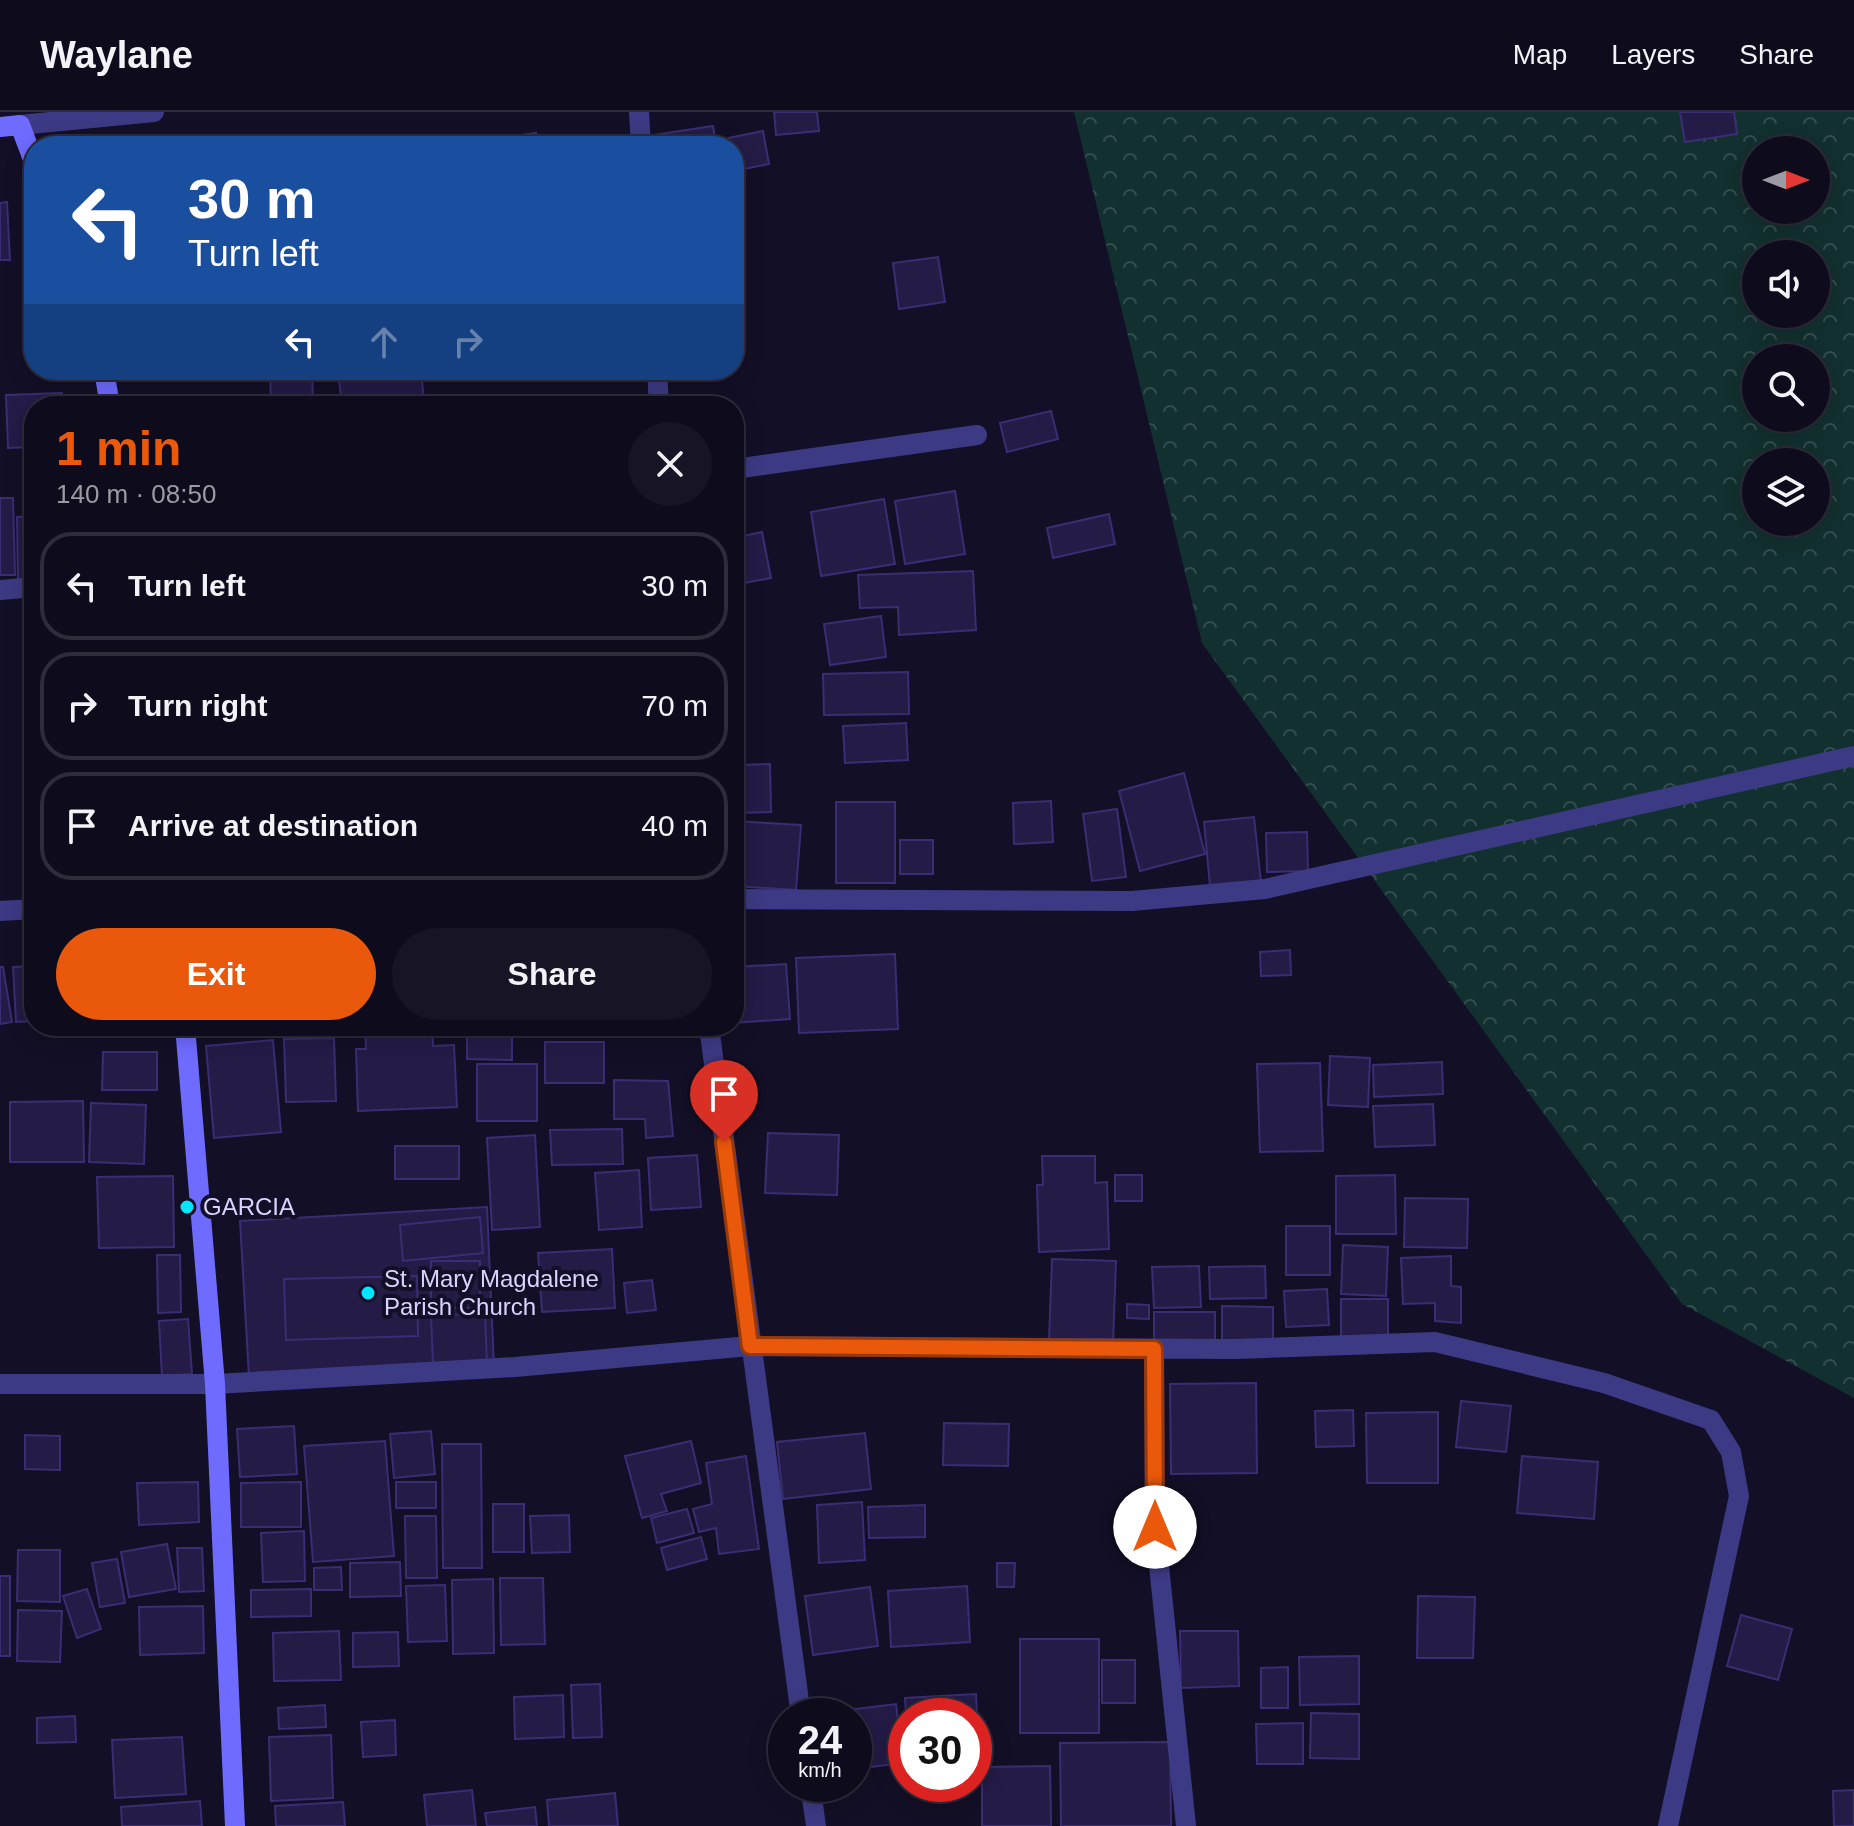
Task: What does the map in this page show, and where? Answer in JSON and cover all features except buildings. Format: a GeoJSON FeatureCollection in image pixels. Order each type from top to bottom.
{"type":"FeatureCollection","features":[{"type":"Feature","properties":{"kind":"street"},"geometry":{"type":"LineString","coordinates":[[24,147],[10,126],[154,112]]}},
{"type":"Feature","properties":{"kind":"street"},"geometry":{"type":"LineString","coordinates":[[639,112],[640,136]]}},
{"type":"Feature","properties":{"kind":"street"},"geometry":{"type":"LineString","coordinates":[[744,468],[977,435]]}},
{"type":"Feature","properties":{"kind":"street"},"geometry":{"type":"LineString","coordinates":[[0,590],[24,588]]}},
{"type":"Feature","properties":{"kind":"street"},"geometry":{"type":"LineString","coordinates":[[744,899],[1132,901],[1265,889],[1854,756]]}},
{"type":"Feature","properties":{"kind":"street"},"geometry":{"type":"LineString","coordinates":[[0,911],[24,910]]}},
{"type":"Feature","properties":{"kind":"street"},"geometry":{"type":"LineString","coordinates":[[186,1036],[215,1384],[235,1826]]}},
{"type":"Feature","properties":{"kind":"street"},"geometry":{"type":"LineString","coordinates":[[710,1036],[799,1698]]}},
{"type":"Feature","properties":{"kind":"street"},"geometry":{"type":"LineString","coordinates":[[0,1384],[215,1384],[515,1367],[750,1346],[1234,1349],[1435,1342],[1604,1383],[1711,1420],[1731,1452],[1739,1496],[1668,1826]]}},
{"type":"Feature","properties":{"kind":"street"},"geometry":{"type":"LineString","coordinates":[[1154,1349],[1155,1527],[1186,1826]]}},
{"type":"Feature","properties":{"kind":"street"},"geometry":{"type":"LineString","coordinates":[[813,1802],[816,1826]]}},
{"type":"Feature","properties":{"kind":"green space"},"geometry":{"type":"Polygon","coordinates":[[[1074,112],[1854,112],[1854,1398],[1682,1304],[1202,643],[1074,112]]]}},
{"type":"Feature","properties":{"kind":"place","name":"GARCIA"},"geometry":{"type":"Point","coordinates":[187,1207]}},
{"type":"Feature","properties":{"kind":"place","name":"St. Mary Magdalene Parish Church"},"geometry":{"type":"Point","coordinates":[368,1293]}},
{"type":"Feature","properties":{"kind":"route"},"geometry":{"type":"LineString","coordinates":[[724,1142],[750,1346],[1154,1349],[1155,1527]]}}]}
